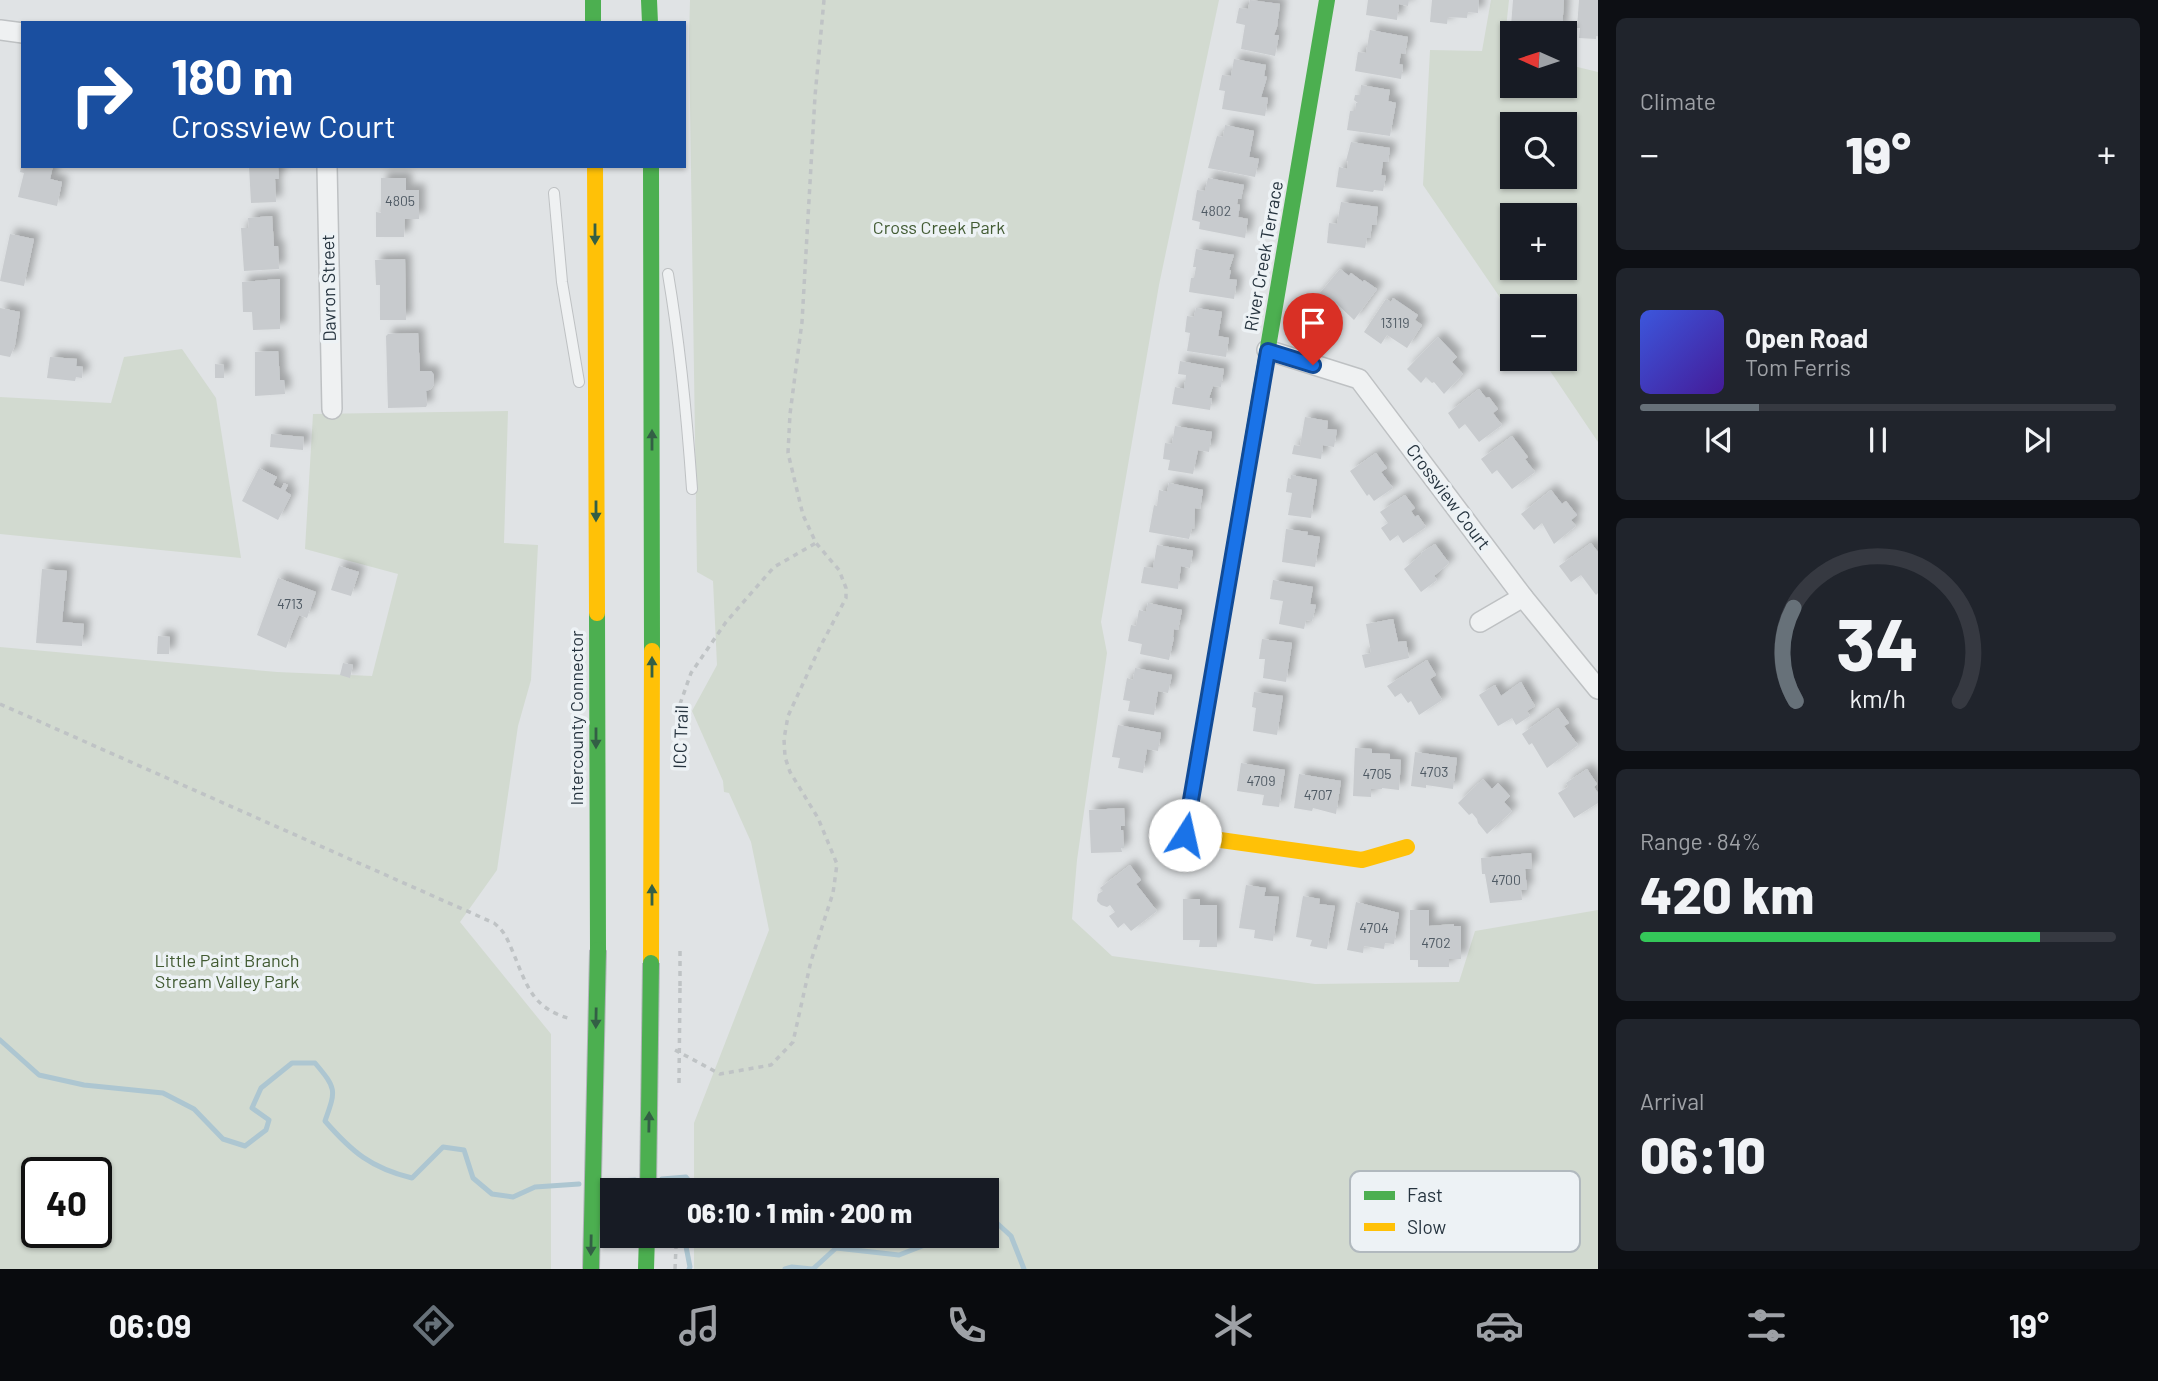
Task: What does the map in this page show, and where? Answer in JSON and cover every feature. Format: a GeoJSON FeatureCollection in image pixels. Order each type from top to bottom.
{"type":"FeatureCollection","features":[{"type":"Feature","properties":{"kind":"main road"},"geometry":{"type":"LineString","coordinates":[[593,0],[593,21]]}},
{"type":"Feature","properties":{"kind":"main road"},"geometry":{"type":"LineString","coordinates":[[649,0],[650,21]]}},
{"type":"Feature","properties":{"kind":"main road","name":"River Creek Terrace"},"geometry":{"type":"LineString","coordinates":[[1327,0],[1185,835],[1362,860],[1407,847]]}},
{"type":"Feature","properties":{"kind":"main road","name":"Intercounty Connector"},"geometry":{"type":"LineString","coordinates":[[591,1269],[597,950],[595,168]]}},
{"type":"Feature","properties":{"kind":"main road"},"geometry":{"type":"LineString","coordinates":[[648,1178],[652,963],[651,171]]}},
{"type":"Feature","properties":{"kind":"main road"},"geometry":{"type":"LineString","coordinates":[[646,1269],[647,1248]]}},
{"type":"Feature","properties":{"kind":"street"},"geometry":{"type":"LineString","coordinates":[[0,30],[21,33]]}},
{"type":"Feature","properties":{"kind":"street","name":"Davron Street"},"geometry":{"type":"LineString","coordinates":[[327,168],[332,409]]}},
{"type":"Feature","properties":{"kind":"street","name":"Crossview Court"},"geometry":{"type":"LineString","coordinates":[[1268,351],[1359,379],[1598,690]]}},
{"type":"Feature","properties":{"kind":"street"},"geometry":{"type":"LineString","coordinates":[[1480,622],[1524,597]]}},
{"type":"Feature","properties":{"kind":"lane"},"geometry":{"type":"LineString","coordinates":[[651,171],[662,241]]}},
{"type":"Feature","properties":{"kind":"lane"},"geometry":{"type":"LineString","coordinates":[[554,193],[562,282],[582,397]]}},
{"type":"Feature","properties":{"kind":"lane"},"geometry":{"type":"LineString","coordinates":[[667,267],[680,351],[692,489]]}},
{"type":"Feature","properties":{"kind":"lane"},"geometry":{"type":"LineString","coordinates":[[585,411],[595,465]]}},
{"type":"Feature","properties":{"kind":"path","name":"ICC Trail"},"geometry":{"type":"LineString","coordinates":[[680,716],[680,703],[691,673],[726,622],[774,567],[816,543]]}},
{"type":"Feature","properties":{"kind":"path"},"geometry":{"type":"LineString","coordinates":[[680,946],[680,986]]}},
{"type":"Feature","properties":{"kind":"path"},"geometry":{"type":"LineString","coordinates":[[675,1269],[676,1248]]}},
{"type":"Feature","properties":{"kind":"green space","name":"Cross Creek Park"},"geometry":{"type":"Polygon","coordinates":[[[690,0],[1219,0],[1159,285],[1101,622],[1107,653],[1077,860],[1072,919],[1112,956],[1315,984],[1459,982],[1475,931],[1598,910],[1598,1269],[694,1269],[694,1248],[999,1248],[999,1178],[694,1178],[694,1123],[769,930],[751,842],[729,793],[724,792],[723,781],[692,711],[717,665],[713,581],[697,572],[690,0]]]}},
{"type":"Feature","properties":{"kind":"green space"},"geometry":{"type":"Polygon","coordinates":[[[1491,0],[1509,0],[1507,21],[1500,21],[1500,98],[1577,98],[1577,67],[1598,72],[1598,442],[1550,371],[1577,371],[1577,294],[1500,294],[1500,297],[1423,185],[1430,50],[1482,51],[1491,0]]]}},
{"type":"Feature","properties":{"kind":"green space"},"geometry":{"type":"Polygon","coordinates":[[[182,349],[216,398],[241,558],[0,534],[0,397],[111,403],[124,357],[182,349]]]}},
{"type":"Feature","properties":{"kind":"green space","name":"Little Paint Branch Stream Valley Park"},"geometry":{"type":"Polygon","coordinates":[[[508,411],[504,543],[538,545],[531,680],[518,726],[497,870],[460,922],[551,1034],[551,1269],[0,1269],[0,647],[277,672],[372,676],[398,574],[305,549],[313,414],[508,411]]]}},
{"type":"Feature","properties":{"kind":"building"},"geometry":{"type":"Polygon","coordinates":[[[1250,0],[1280,4],[1274,35],[1279,35],[1275,56],[1241,49],[1245,25],[1236,23],[1239,8],[1248,9],[1250,0]]]}},
{"type":"Feature","properties":{"kind":"building"},"geometry":{"type":"Polygon","coordinates":[[[1368,0],[1409,0],[1408,6],[1399,4],[1397,20],[1366,15],[1368,0]]]}},
{"type":"Feature","properties":{"kind":"building"},"geometry":{"type":"Polygon","coordinates":[[[1432,0],[1479,0],[1478,13],[1468,12],[1467,18],[1448,17],[1447,24],[1430,22],[1432,0]]]}},
{"type":"Feature","properties":{"kind":"building"},"geometry":{"type":"Polygon","coordinates":[[[1513,0],[1564,0],[1563,21],[1511,21],[1513,0]]]}},
{"type":"Feature","properties":{"kind":"building"},"geometry":{"type":"Polygon","coordinates":[[[1579,0],[1598,0],[1596,39],[1579,38],[1580,28],[1577,28],[1579,0]]]}},
{"type":"Feature","properties":{"kind":"building"},"geometry":{"type":"Polygon","coordinates":[[[1370,30],[1408,37],[1405,54],[1401,53],[1399,64],[1403,65],[1401,79],[1355,71],[1358,52],[1366,53],[1370,30]]]}},
{"type":"Feature","properties":{"kind":"building"},"geometry":{"type":"Polygon","coordinates":[[[1234,59],[1266,65],[1264,76],[1267,77],[1261,97],[1268,98],[1265,116],[1222,109],[1225,91],[1219,90],[1222,75],[1231,76],[1234,59]]]}},
{"type":"Feature","properties":{"kind":"building"},"geometry":{"type":"Polygon","coordinates":[[[1361,85],[1390,90],[1388,101],[1396,103],[1390,136],[1347,130],[1350,111],[1355,111],[1358,103],[1354,100],[1355,95],[1360,95],[1361,85]]]}},
{"type":"Feature","properties":{"kind":"building"},"geometry":{"type":"Polygon","coordinates":[[[1225,125],[1254,131],[1249,157],[1259,159],[1255,177],[1208,168],[1217,136],[1223,137],[1225,125]]]}},
{"type":"Feature","properties":{"kind":"building"},"geometry":{"type":"Polygon","coordinates":[[[1351,142],[1390,148],[1388,162],[1383,162],[1381,175],[1386,176],[1383,191],[1336,187],[1339,167],[1347,169],[1346,161],[1351,142]]]}},
{"type":"Feature","properties":{"kind":"building"},"geometry":{"type":"Polygon","coordinates":[[[21,166],[53,168],[50,179],[62,182],[57,206],[18,197],[24,173],[20,172],[21,166]]]}},
{"type":"Feature","properties":{"kind":"building"},"geometry":{"type":"Polygon","coordinates":[[[249,168],[278,168],[279,179],[275,179],[276,202],[251,203],[249,168]]]}},
{"type":"Feature","properties":{"kind":"building"},"geometry":{"type":"Polygon","coordinates":[[[381,178],[406,178],[406,190],[419,190],[419,219],[405,219],[404,237],[376,237],[376,212],[381,213],[381,178]]]}},
{"type":"Feature","properties":{"kind":"building"},"geometry":{"type":"Polygon","coordinates":[[[1208,178],[1244,185],[1237,204],[1240,205],[1238,217],[1248,219],[1245,238],[1199,229],[1200,222],[1192,220],[1197,190],[1205,191],[1208,178]]]}},
{"type":"Feature","properties":{"kind":"building"},"geometry":{"type":"Polygon","coordinates":[[[1341,202],[1378,207],[1376,225],[1372,225],[1365,248],[1327,243],[1329,223],[1337,224],[1341,202]]]}},
{"type":"Feature","properties":{"kind":"building"},"geometry":{"type":"Polygon","coordinates":[[[272,216],[279,269],[244,271],[241,228],[249,228],[248,218],[272,216]]]}},
{"type":"Feature","properties":{"kind":"building"},"geometry":{"type":"Polygon","coordinates":[[[10,234],[34,239],[24,286],[0,281],[10,234]]]}},
{"type":"Feature","properties":{"kind":"building"},"geometry":{"type":"Polygon","coordinates":[[[1196,249],[1234,255],[1229,279],[1237,280],[1234,299],[1189,292],[1196,267],[1193,267],[1196,249]]]}},
{"type":"Feature","properties":{"kind":"building"},"geometry":{"type":"Polygon","coordinates":[[[405,259],[406,320],[380,320],[380,285],[376,285],[375,260],[405,259]]]}},
{"type":"Feature","properties":{"kind":"building"},"geometry":{"type":"Polygon","coordinates":[[[1340,269],[1377,289],[1354,320],[1336,303],[1330,310],[1315,299],[1340,269]]]}},
{"type":"Feature","properties":{"kind":"building"},"geometry":{"type":"Polygon","coordinates":[[[280,279],[280,329],[253,330],[252,312],[243,312],[242,282],[280,279]]]}},
{"type":"Feature","properties":{"kind":"building"},"geometry":{"type":"Polygon","coordinates":[[[1393,298],[1418,315],[1415,320],[1422,325],[1407,348],[1387,335],[1381,344],[1364,332],[1386,299],[1391,302],[1393,298]]]}},
{"type":"Feature","properties":{"kind":"building"},"geometry":{"type":"Polygon","coordinates":[[[0,308],[20,312],[15,345],[10,357],[0,355],[0,308]]]}},
{"type":"Feature","properties":{"kind":"building"},"geometry":{"type":"Polygon","coordinates":[[[1196,308],[1222,312],[1218,336],[1229,338],[1226,357],[1187,351],[1190,333],[1185,332],[1187,316],[1194,317],[1196,308]]]}},
{"type":"Feature","properties":{"kind":"building"},"geometry":{"type":"Polygon","coordinates":[[[418,333],[420,371],[431,371],[434,375],[434,384],[426,391],[427,405],[388,408],[386,336],[418,333]]]}},
{"type":"Feature","properties":{"kind":"building"},"geometry":{"type":"Polygon","coordinates":[[[1438,337],[1457,357],[1452,362],[1463,374],[1444,394],[1434,382],[1426,377],[1421,383],[1407,369],[1438,337]]]}},
{"type":"Feature","properties":{"kind":"building"},"geometry":{"type":"Polygon","coordinates":[[[278,351],[280,380],[284,380],[285,394],[255,396],[255,352],[278,351]]]}},
{"type":"Feature","properties":{"kind":"building"},"geometry":{"type":"Polygon","coordinates":[[[50,357],[77,359],[76,366],[83,367],[82,378],[76,377],[75,381],[47,378],[50,357]]]}},
{"type":"Feature","properties":{"kind":"building"},"geometry":{"type":"Polygon","coordinates":[[[1180,361],[1224,369],[1221,387],[1213,386],[1209,398],[1212,398],[1210,410],[1172,404],[1175,387],[1184,389],[1186,375],[1178,374],[1180,361]]]}},
{"type":"Feature","properties":{"kind":"building"},"geometry":{"type":"Polygon","coordinates":[[[215,364],[224,365],[224,378],[215,378],[215,364]]]}},
{"type":"Feature","properties":{"kind":"building"},"geometry":{"type":"Polygon","coordinates":[[[1479,389],[1498,409],[1493,413],[1502,425],[1479,442],[1465,424],[1459,429],[1448,413],[1479,389]]]}},
{"type":"Feature","properties":{"kind":"building"},"geometry":{"type":"Polygon","coordinates":[[[1305,417],[1328,421],[1327,429],[1337,430],[1334,447],[1323,445],[1321,459],[1292,454],[1294,445],[1300,446],[1305,417]]]}},
{"type":"Feature","properties":{"kind":"building"},"geometry":{"type":"Polygon","coordinates":[[[1175,426],[1212,432],[1209,452],[1198,450],[1193,474],[1168,470],[1170,460],[1163,459],[1165,443],[1172,444],[1175,426]]]}},
{"type":"Feature","properties":{"kind":"building"},"geometry":{"type":"Polygon","coordinates":[[[271,434],[304,437],[303,450],[270,447],[271,434]]]}},
{"type":"Feature","properties":{"kind":"building"},"geometry":{"type":"Polygon","coordinates":[[[1512,436],[1528,457],[1525,459],[1535,472],[1512,489],[1497,470],[1492,474],[1481,459],[1512,436]]]}},
{"type":"Feature","properties":{"kind":"building"},"geometry":{"type":"Polygon","coordinates":[[[1376,453],[1387,468],[1381,472],[1393,488],[1374,501],[1369,494],[1367,496],[1350,471],[1376,453]]]}},
{"type":"Feature","properties":{"kind":"building"},"geometry":{"type":"Polygon","coordinates":[[[259,468],[277,477],[273,485],[281,489],[284,483],[288,485],[285,491],[291,495],[278,520],[242,501],[259,468]]]}},
{"type":"Feature","properties":{"kind":"building"},"geometry":{"type":"Polygon","coordinates":[[[1291,475],[1317,480],[1311,518],[1288,515],[1292,493],[1286,492],[1291,475]]]}},
{"type":"Feature","properties":{"kind":"building"},"geometry":{"type":"Polygon","coordinates":[[[1169,483],[1203,490],[1200,509],[1195,508],[1194,529],[1192,528],[1189,539],[1149,532],[1159,490],[1167,492],[1169,483]]]}},
{"type":"Feature","properties":{"kind":"building"},"geometry":{"type":"Polygon","coordinates":[[[1551,490],[1562,504],[1566,501],[1577,515],[1571,520],[1576,526],[1554,544],[1542,523],[1534,530],[1521,514],[1551,490]]]}},
{"type":"Feature","properties":{"kind":"building"},"geometry":{"type":"Polygon","coordinates":[[[1405,495],[1415,508],[1411,511],[1415,517],[1418,515],[1426,527],[1403,543],[1398,535],[1390,541],[1381,528],[1388,523],[1380,512],[1405,495]]]}},
{"type":"Feature","properties":{"kind":"building"},"geometry":{"type":"Polygon","coordinates":[[[1286,529],[1308,532],[1307,535],[1320,537],[1315,567],[1282,562],[1286,529]]]}},
{"type":"Feature","properties":{"kind":"building"},"geometry":{"type":"Polygon","coordinates":[[[1591,543],[1598,552],[1596,595],[1581,575],[1571,582],[1559,566],[1591,543]]]}},
{"type":"Feature","properties":{"kind":"building"},"geometry":{"type":"Polygon","coordinates":[[[1435,544],[1449,563],[1434,576],[1437,580],[1421,592],[1404,569],[1435,544]]]}},
{"type":"Feature","properties":{"kind":"building"},"geometry":{"type":"Polygon","coordinates":[[[1157,545],[1193,551],[1190,568],[1181,566],[1178,589],[1141,583],[1144,567],[1153,568],[1157,545]]]}},
{"type":"Feature","properties":{"kind":"building"},"geometry":{"type":"Polygon","coordinates":[[[339,566],[359,572],[351,596],[331,590],[339,566]]]}},
{"type":"Feature","properties":{"kind":"building"},"geometry":{"type":"Polygon","coordinates":[[[42,569],[67,571],[62,622],[84,624],[82,646],[36,643],[42,569]]]}},
{"type":"Feature","properties":{"kind":"building"},"geometry":{"type":"Polygon","coordinates":[[[278,578],[316,592],[307,618],[299,615],[286,648],[257,635],[278,578]]]}},
{"type":"Feature","properties":{"kind":"building"},"geometry":{"type":"Polygon","coordinates":[[[1273,580],[1313,587],[1310,604],[1316,605],[1312,621],[1306,620],[1304,629],[1279,624],[1283,601],[1270,599],[1273,580]]]}},
{"type":"Feature","properties":{"kind":"building"},"geometry":{"type":"Polygon","coordinates":[[[1148,603],[1182,610],[1178,630],[1174,629],[1169,660],[1140,654],[1142,644],[1128,641],[1131,625],[1136,626],[1139,610],[1146,612],[1148,603]]]}},
{"type":"Feature","properties":{"kind":"building"},"geometry":{"type":"Polygon","coordinates":[[[1393,619],[1398,642],[1406,641],[1409,658],[1365,668],[1362,655],[1371,653],[1366,624],[1393,619]]]}},
{"type":"Feature","properties":{"kind":"building"},"geometry":{"type":"Polygon","coordinates":[[[158,636],[170,637],[169,654],[157,654],[158,636]]]}},
{"type":"Feature","properties":{"kind":"building"},"geometry":{"type":"Polygon","coordinates":[[[1262,639],[1292,643],[1286,682],[1263,678],[1265,659],[1259,659],[1262,639]]]}},
{"type":"Feature","properties":{"kind":"building"},"geometry":{"type":"Polygon","coordinates":[[[1427,660],[1436,675],[1430,679],[1442,700],[1419,715],[1411,701],[1408,703],[1401,693],[1395,697],[1387,686],[1427,660]]]}},
{"type":"Feature","properties":{"kind":"building"},"geometry":{"type":"Polygon","coordinates":[[[343,663],[353,665],[350,678],[340,675],[343,663]]]}},
{"type":"Feature","properties":{"kind":"building"},"geometry":{"type":"Polygon","coordinates":[[[1135,668],[1172,675],[1168,693],[1158,691],[1154,715],[1128,711],[1130,701],[1123,700],[1127,678],[1133,680],[1135,668]]]}},
{"type":"Feature","properties":{"kind":"building"},"geometry":{"type":"Polygon","coordinates":[[[1521,682],[1535,706],[1527,711],[1530,716],[1516,725],[1512,718],[1498,726],[1479,695],[1495,685],[1501,696],[1521,682]]]}},
{"type":"Feature","properties":{"kind":"building"},"geometry":{"type":"Polygon","coordinates":[[[1254,692],[1283,696],[1277,735],[1253,731],[1256,708],[1252,707],[1254,692]]]}},
{"type":"Feature","properties":{"kind":"building"},"geometry":{"type":"Polygon","coordinates":[[[1558,708],[1569,723],[1564,726],[1578,745],[1547,768],[1532,743],[1529,745],[1522,734],[1558,708]]]}},
{"type":"Feature","properties":{"kind":"building"},"geometry":{"type":"Polygon","coordinates":[[[1118,725],[1161,733],[1158,751],[1147,749],[1143,773],[1118,768],[1120,758],[1112,757],[1118,725]]]}},
{"type":"Feature","properties":{"kind":"building"},"geometry":{"type":"Polygon","coordinates":[[[1355,748],[1372,749],[1372,753],[1390,754],[1390,759],[1401,760],[1399,790],[1371,789],[1371,797],[1353,796],[1355,748]]]}},
{"type":"Feature","properties":{"kind":"building"},"geometry":{"type":"Polygon","coordinates":[[[1415,752],[1457,758],[1453,789],[1411,786],[1415,752]]]}},
{"type":"Feature","properties":{"kind":"building"},"geometry":{"type":"Polygon","coordinates":[[[1241,763],[1285,770],[1279,807],[1262,805],[1264,795],[1237,791],[1241,763]]]}},
{"type":"Feature","properties":{"kind":"building"},"geometry":{"type":"Polygon","coordinates":[[[1587,769],[1597,784],[1594,787],[1598,793],[1598,803],[1574,818],[1558,793],[1568,787],[1566,783],[1587,769]]]}},
{"type":"Feature","properties":{"kind":"building"},"geometry":{"type":"Polygon","coordinates":[[[1299,774],[1341,781],[1336,814],[1313,808],[1312,811],[1294,808],[1299,774]]]}},
{"type":"Feature","properties":{"kind":"building"},"geometry":{"type":"Polygon","coordinates":[[[1483,779],[1492,789],[1498,783],[1510,796],[1504,802],[1512,811],[1487,834],[1472,813],[1469,815],[1458,803],[1483,779]]]}},
{"type":"Feature","properties":{"kind":"building"},"geometry":{"type":"Polygon","coordinates":[[[1124,808],[1125,826],[1121,826],[1124,848],[1121,848],[1122,852],[1091,853],[1089,810],[1124,808]]]}},
{"type":"Feature","properties":{"kind":"building"},"geometry":{"type":"Polygon","coordinates":[[[1531,853],[1532,869],[1525,869],[1527,890],[1521,890],[1522,900],[1490,903],[1485,874],[1482,874],[1481,858],[1531,853]]]}},
{"type":"Feature","properties":{"kind":"building"},"geometry":{"type":"Polygon","coordinates":[[[1130,865],[1141,880],[1136,884],[1157,911],[1131,931],[1124,923],[1118,928],[1109,916],[1115,912],[1110,905],[1107,907],[1097,901],[1098,894],[1103,891],[1100,888],[1130,865]]]}},
{"type":"Feature","properties":{"kind":"building"},"geometry":{"type":"Polygon","coordinates":[[[1246,885],[1266,888],[1264,896],[1279,897],[1273,941],[1254,938],[1255,930],[1239,928],[1246,885]]]}},
{"type":"Feature","properties":{"kind":"building"},"geometry":{"type":"Polygon","coordinates":[[[1303,896],[1320,899],[1319,904],[1335,906],[1327,949],[1310,946],[1312,940],[1296,937],[1303,896]]]}},
{"type":"Feature","properties":{"kind":"building"},"geometry":{"type":"Polygon","coordinates":[[[1183,899],[1200,899],[1200,905],[1217,905],[1217,947],[1199,947],[1200,940],[1183,940],[1183,899]]]}},
{"type":"Feature","properties":{"kind":"building"},"geometry":{"type":"Polygon","coordinates":[[[1356,902],[1399,913],[1394,944],[1385,943],[1384,949],[1364,946],[1363,953],[1347,950],[1356,902]]]}},
{"type":"Feature","properties":{"kind":"building"},"geometry":{"type":"Polygon","coordinates":[[[1410,910],[1429,910],[1429,926],[1461,926],[1461,959],[1449,959],[1449,967],[1418,967],[1418,960],[1410,960],[1410,910]]]}},
{"type":"Feature","properties":{"kind":"waterway"},"geometry":{"type":"LineString","coordinates":[[0,1040],[39,1075],[84,1085],[163,1093],[194,1109],[223,1139],[245,1146],[266,1130],[269,1120],[252,1108],[261,1088],[292,1063],[315,1063],[332,1090],[325,1121],[344,1142],[374,1164],[412,1178],[443,1147],[464,1150],[473,1178],[492,1194],[513,1197],[535,1187],[579,1184]]}},
{"type":"Feature","properties":{"kind":"waterway"},"geometry":{"type":"LineString","coordinates":[[674,1178],[687,1178]]}},
{"type":"Feature","properties":{"kind":"waterway"},"geometry":{"type":"LineString","coordinates":[[999,1225],[1011,1236],[1024,1269]]}},
{"type":"Feature","properties":{"kind":"waterway"},"geometry":{"type":"LineString","coordinates":[[686,1248],[689,1269]]}},
{"type":"Feature","properties":{"kind":"waterway"},"geometry":{"type":"LineString","coordinates":[[813,1269],[836,1248]]}},
{"type":"Feature","properties":{"kind":"waterway"},"geometry":{"type":"LineString","coordinates":[[836,1248],[899,1255],[917,1248]]}},
{"type":"Feature","properties":{"kind":"waterway"},"geometry":{"type":"LineString","coordinates":[[785,1269],[812,1269]]}},
{"type":"Feature","properties":{"kind":"traffic: fast"},"geometry":{"type":"LineString","coordinates":[[593,0],[593,21]]}},
{"type":"Feature","properties":{"kind":"traffic: fast"},"geometry":{"type":"LineString","coordinates":[[649,0],[650,21]]}},
{"type":"Feature","properties":{"kind":"traffic: fast"},"geometry":{"type":"LineString","coordinates":[[1230,571],[1327,0]]}},
{"type":"Feature","properties":{"kind":"traffic: fast"},"geometry":{"type":"LineString","coordinates":[[651,168],[652,651]]}},
{"type":"Feature","properties":{"kind":"traffic: fast"},"geometry":{"type":"LineString","coordinates":[[597,613],[598,950]]}},
{"type":"Feature","properties":{"kind":"traffic: fast"},"geometry":{"type":"LineString","coordinates":[[591,1269],[598,950]]}},
{"type":"Feature","properties":{"kind":"traffic: fast"},"geometry":{"type":"LineString","coordinates":[[648,1178],[651,963]]}},
{"type":"Feature","properties":{"kind":"traffic: fast"},"geometry":{"type":"LineString","coordinates":[[646,1269],[647,1248]]}},
{"type":"Feature","properties":{"kind":"traffic: slow"},"geometry":{"type":"LineString","coordinates":[[595,168],[597,613]]}},
{"type":"Feature","properties":{"kind":"traffic: slow"},"geometry":{"type":"LineString","coordinates":[[1230,571],[1185,835],[1362,860],[1407,847]]}},
{"type":"Feature","properties":{"kind":"traffic: slow"},"geometry":{"type":"LineString","coordinates":[[651,963],[652,651]]}},
{"type":"Feature","properties":{"kind":"route"},"geometry":{"type":"LineString","coordinates":[[1185,835],[1268,351],[1313,365]]}}]}
